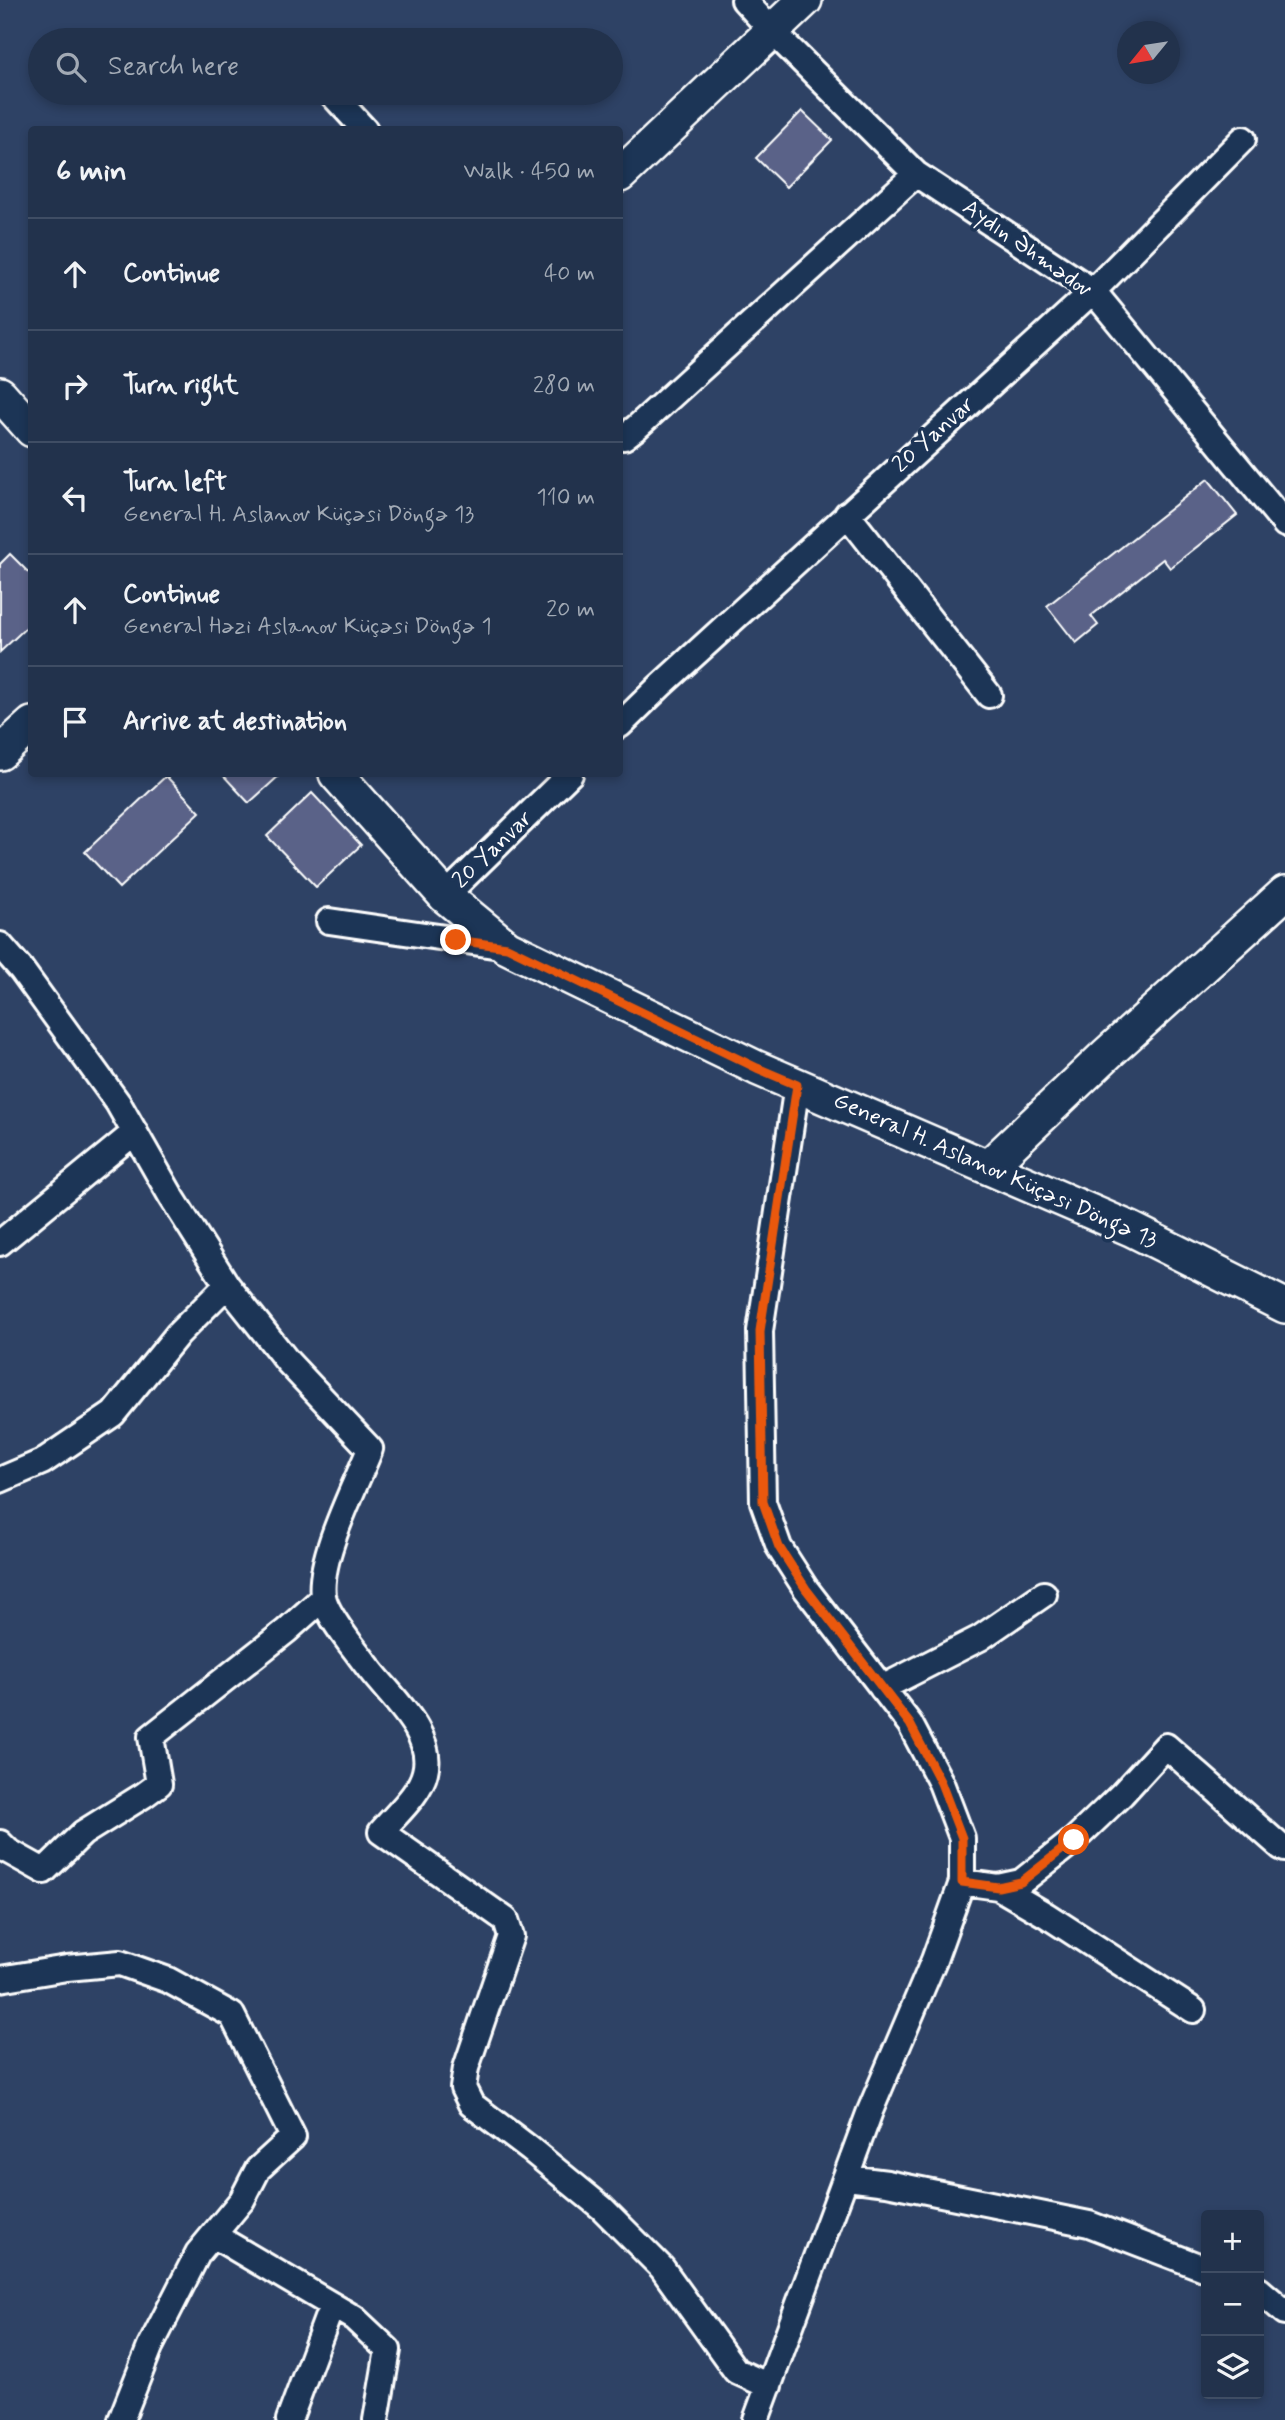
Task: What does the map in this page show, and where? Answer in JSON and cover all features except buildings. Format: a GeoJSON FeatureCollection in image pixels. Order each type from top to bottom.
{"type":"FeatureCollection","features":[{"type":"Feature","properties":{"kind":"main road"},"geometry":{"type":"LineString","coordinates":[[623,172],[804,0]]}},
{"type":"Feature","properties":{"kind":"main road"},"geometry":{"type":"LineString","coordinates":[[0,394],[28,426]]}},
{"type":"Feature","properties":{"kind":"main road"},"geometry":{"type":"LineString","coordinates":[[0,753],[28,728]]}},
{"type":"Feature","properties":{"kind":"main road","name":"General H. Aslanov Küçəsi Döngə 13"},"geometry":{"type":"LineString","coordinates":[[339,777],[445,896],[507,947],[757,1068],[1131,1229],[1285,1306]]}},
{"type":"Feature","properties":{"kind":"main road"},"geometry":{"type":"LineString","coordinates":[[988,1167],[1107,1054],[1285,893]]}},
{"type":"Feature","properties":{"kind":"street","name":"Aydın Əhmədov"},"geometry":{"type":"LineString","coordinates":[[744,0],[916,174],[1093,291],[1285,524]]}},
{"type":"Feature","properties":{"kind":"street"},"geometry":{"type":"LineString","coordinates":[[342,105],[361,126]]}},
{"type":"Feature","properties":{"kind":"street","name":"20 Yanvar"},"geometry":{"type":"LineString","coordinates":[[623,722],[1093,291],[1243,139]]}},
{"type":"Feature","properties":{"kind":"street"},"geometry":{"type":"LineString","coordinates":[[623,437],[916,174]]}},
{"type":"Feature","properties":{"kind":"street"},"geometry":{"type":"LineString","coordinates":[[847,514],[989,695]]}},
{"type":"Feature","properties":{"kind":"street","name":"20 Yanvar"},"geometry":{"type":"LineString","coordinates":[[445,896],[567,777]]}},
{"type":"Feature","properties":{"kind":"street"},"geometry":{"type":"LineString","coordinates":[[329,921],[507,947]]}},
{"type":"Feature","properties":{"kind":"street"},"geometry":{"type":"LineString","coordinates":[[0,945],[21,969],[110,1092],[227,1285],[288,1362],[370,1449],[337,1529],[324,1570],[323,1598],[339,1629],[411,1718],[425,1749],[425,1772],[416,1789],[381,1832],[506,1920],[511,1936],[466,2068],[463,2088],[471,2104],[602,2208],[662,2268],[736,2371],[769,2386]]}},
{"type":"Feature","properties":{"kind":"street"},"geometry":{"type":"LineString","coordinates":[[756,2420],[870,2111],[934,1960],[962,1882],[962,1838],[941,1783],[910,1724],[806,1589],[779,1547],[763,1502],[760,1331],[797,1085]]}},
{"type":"Feature","properties":{"kind":"street"},"geometry":{"type":"LineString","coordinates":[[0,1243],[135,1132]]}},
{"type":"Feature","properties":{"kind":"street"},"geometry":{"type":"LineString","coordinates":[[0,1480],[42,1462],[113,1414],[178,1334],[227,1285]]}},
{"type":"Feature","properties":{"kind":"street"},"geometry":{"type":"LineString","coordinates":[[882,1688],[980,1638],[1044,1594]]}},
{"type":"Feature","properties":{"kind":"street"},"geometry":{"type":"LineString","coordinates":[[0,1843],[8,1851],[44,1871],[83,1833],[159,1784],[151,1737],[286,1631],[323,1598]]}},
{"type":"Feature","properties":{"kind":"street"},"geometry":{"type":"LineString","coordinates":[[962,1882],[998,1887],[1021,1882],[1074,1840],[1122,1794],[1166,1746],[1285,1849]]}},
{"type":"Feature","properties":{"kind":"street"},"geometry":{"type":"LineString","coordinates":[[998,1887],[1193,2010]]}},
{"type":"Feature","properties":{"kind":"street"},"geometry":{"type":"LineString","coordinates":[[0,1979],[120,1963],[168,1980],[232,2015],[293,2137],[258,2169],[242,2200],[198,2253],[150,2347],[121,2420]]}},
{"type":"Feature","properties":{"kind":"street"},"geometry":{"type":"LineString","coordinates":[[847,2178],[887,2183],[1088,2224],[1201,2267]]}},
{"type":"Feature","properties":{"kind":"street"},"geometry":{"type":"LineString","coordinates":[[212,2235],[354,2318],[388,2350],[376,2420]]}},
{"type":"Feature","properties":{"kind":"street"},"geometry":{"type":"LineString","coordinates":[[1264,2292],[1285,2312]]}},
{"type":"Feature","properties":{"kind":"street"},"geometry":{"type":"LineString","coordinates":[[289,2420],[332,2305]]}},
{"type":"Feature","properties":{"kind":"route"},"geometry":{"type":"LineString","coordinates":[[456,940],[507,947],[797,1085],[760,1331],[763,1502],[779,1547],[806,1589],[910,1724],[941,1783],[962,1838],[962,1882],[998,1887],[1021,1882],[1074,1840]]}}]}
